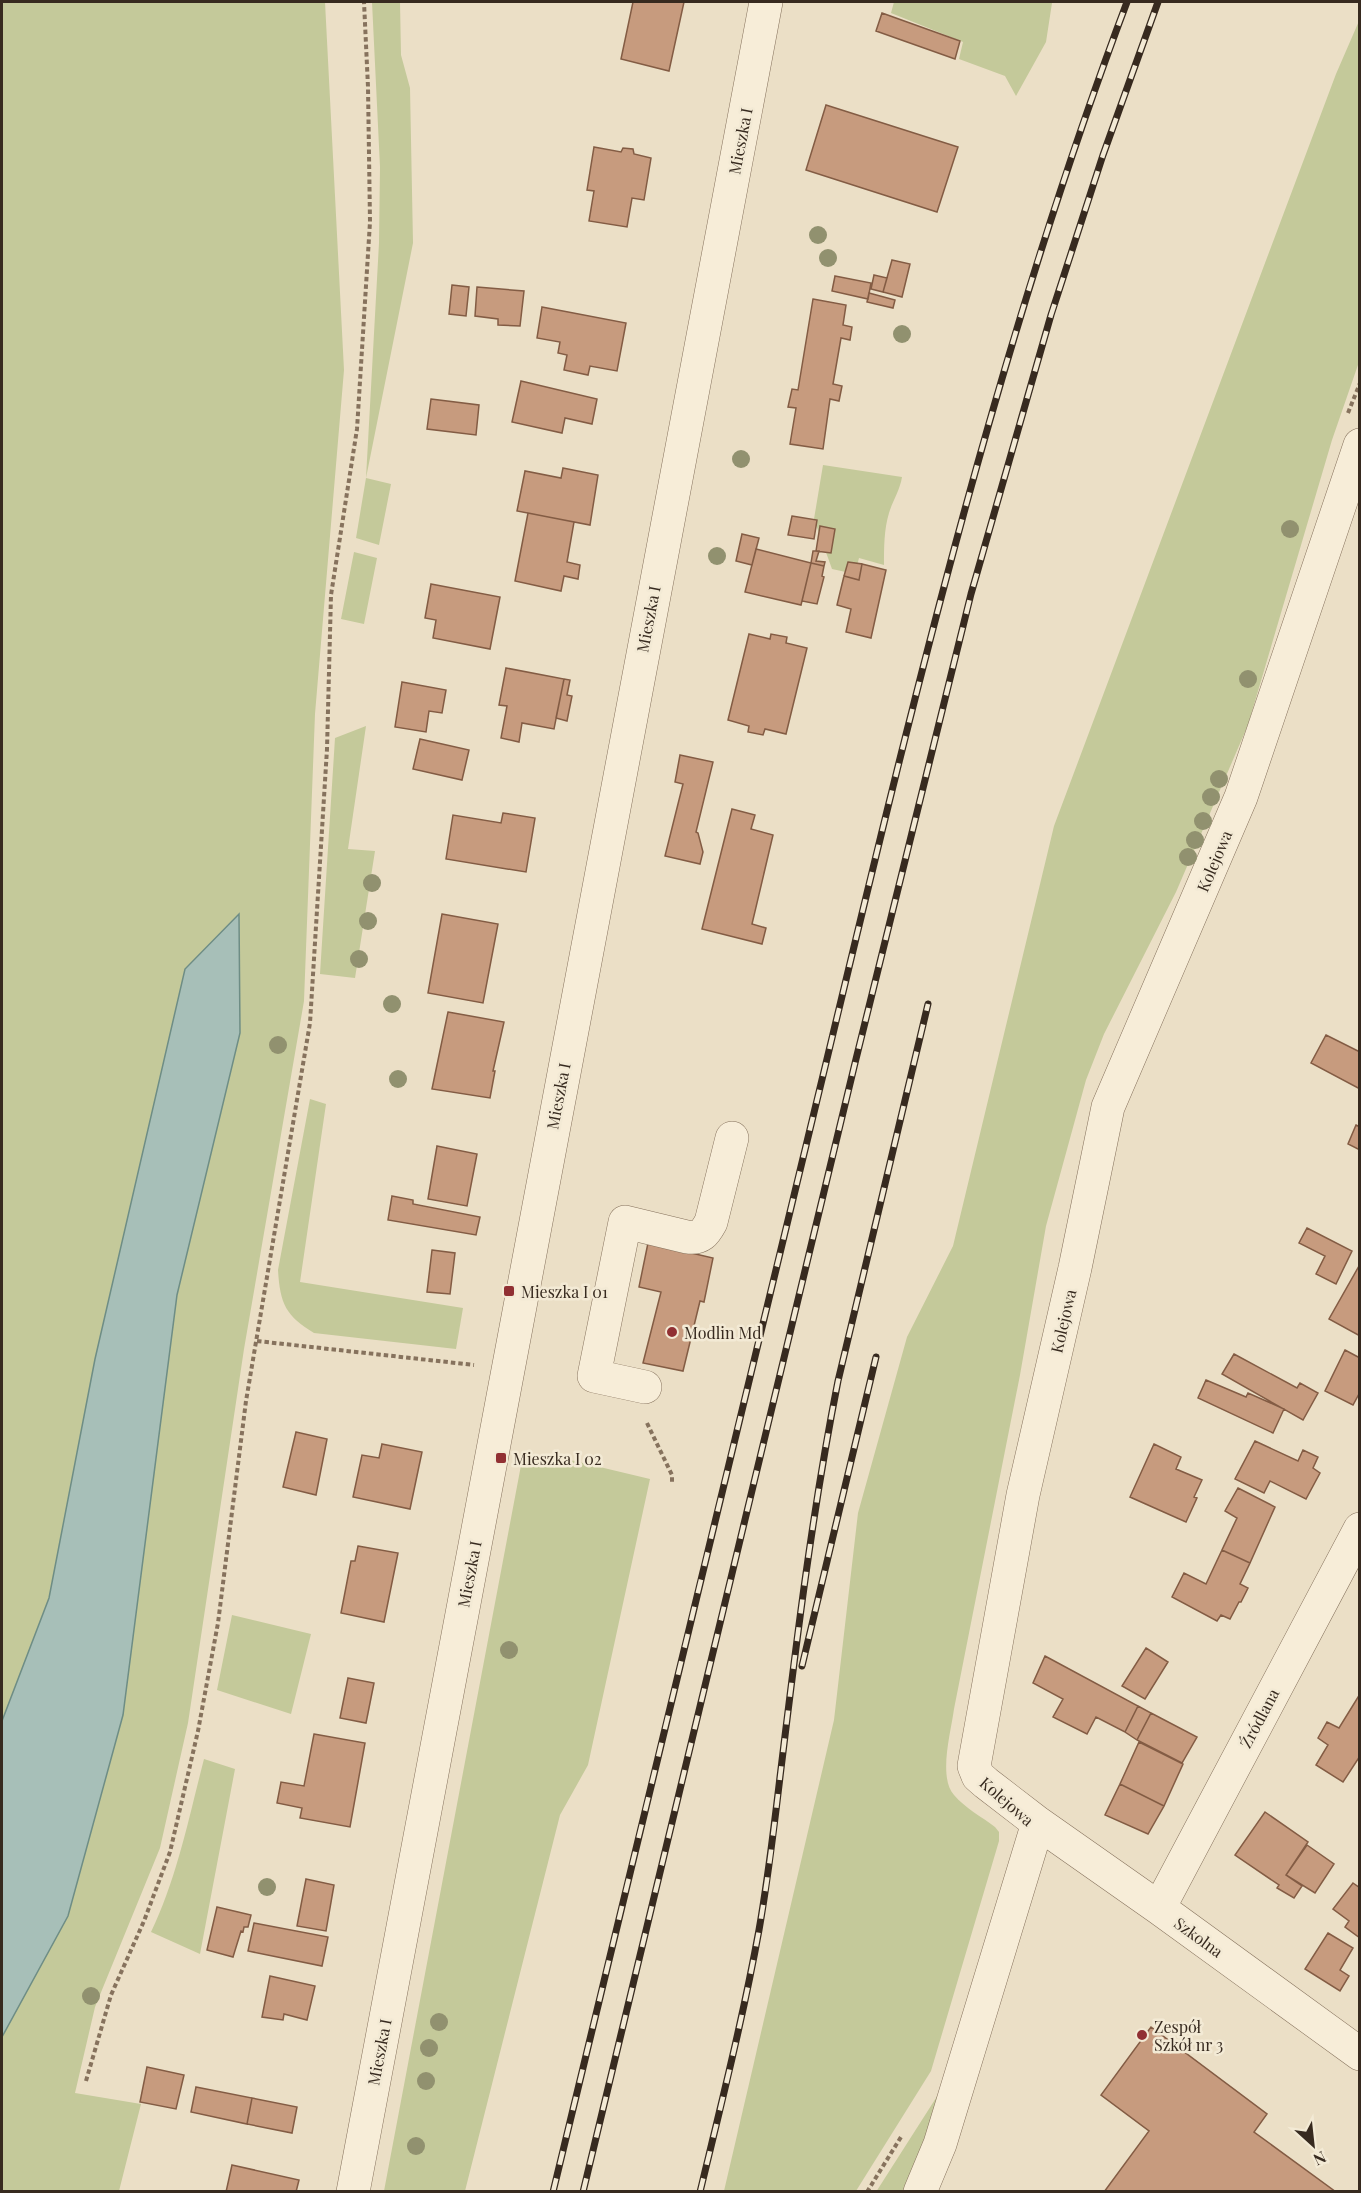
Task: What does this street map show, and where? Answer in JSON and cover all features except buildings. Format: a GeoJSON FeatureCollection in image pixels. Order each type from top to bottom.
{"type":"FeatureCollection","features":[{"type":"Feature","properties":{"kind":"street","name":"Mieszka I"},"geometry":{"type":"LineString","coordinates":[[353,2192],[766,2]]}},
{"type":"Feature","properties":{"kind":"street","name":"Kolejowa"},"geometry":{"type":"LineString","coordinates":[[920,2192],[940,2144],[1038,1823],[978,1776],[974,1766],[1023,1495],[1075,1268],[1108,1107],[1241,797],[1359,445]]}},
{"type":"Feature","properties":{"kind":"street"},"geometry":{"type":"LineString","coordinates":[[645,1387],[594,1376],[625,1222],[696,1238],[706,1233],[711,1222],[732,1138]]}},
{"type":"Feature","properties":{"kind":"street","name":"Źródlana"},"geometry":{"type":"LineString","coordinates":[[1159,1908],[1359,1529]]}},
{"type":"Feature","properties":{"kind":"street","name":"Szkolna"},"geometry":{"type":"LineString","coordinates":[[1038,1823],[1359,2054]]}},
{"type":"Feature","properties":{"kind":"path"},"geometry":{"type":"LineString","coordinates":[[86,2081],[111,1995],[144,1921],[170,1852],[198,1731],[218,1623],[246,1401],[310,1023],[327,749],[330,595],[357,429],[370,222],[364,2]]}},
{"type":"Feature","properties":{"kind":"path"},"geometry":{"type":"LineString","coordinates":[[257,1341],[507,1369]]}},
{"type":"Feature","properties":{"kind":"path"},"geometry":{"type":"LineString","coordinates":[[645,1387],[640,1409],[672,1475],[672,1483]]}},
{"type":"Feature","properties":{"kind":"green space"},"geometry":{"type":"Polygon","coordinates":[[[2,2],[325,2],[344,370],[315,714],[304,1001],[244,1349],[188,1723],[160,1848],[95,2007],[75,2093],[141,2104],[119,2191],[2,2191],[2,2037],[68,1916],[177,1295],[240,1033],[239,915],[95,1359],[49,1598],[2,1721],[2,2]]]}},
{"type":"Feature","properties":{"kind":"green space"},"geometry":{"type":"Polygon","coordinates":[[[372,2],[400,2],[401,55],[410,88],[413,243],[366,478],[379,243],[380,167],[372,2]]]}},
{"type":"Feature","properties":{"kind":"green space"},"geometry":{"type":"Polygon","coordinates":[[[894,2],[1052,3],[1046,42],[1016,96],[1005,76],[959,59],[963,42],[891,13],[894,2]]]}},
{"type":"Feature","properties":{"kind":"green space"},"geometry":{"type":"Polygon","coordinates":[[[1359,21],[1359,362],[1332,440],[1248,725],[1176,892],[1104,1034],[1086,1080],[1046,1226],[1020,1375],[954,1709],[946,1766],[949,1787],[954,1795],[995,1827],[999,1832],[999,1841],[931,2071],[856,2191],[724,2191],[834,1720],[858,1513],[907,1337],[953,1246],[1054,826],[1336,74],[1359,21]]]}},
{"type":"Feature","properties":{"kind":"green space"},"geometry":{"type":"Polygon","coordinates":[[[823,465],[902,477],[887,519],[884,565],[859,558],[855,574],[832,569],[814,519],[823,465]]]}},
{"type":"Feature","properties":{"kind":"green space"},"geometry":{"type":"Polygon","coordinates":[[[366,478],[391,484],[379,545],[356,538],[366,478]]]}},
{"type":"Feature","properties":{"kind":"green space"},"geometry":{"type":"Polygon","coordinates":[[[354,552],[377,558],[364,624],[341,619],[354,552]]]}},
{"type":"Feature","properties":{"kind":"green space"},"geometry":{"type":"Polygon","coordinates":[[[366,726],[348,849],[375,851],[355,978],[320,974],[335,738],[366,726]]]}},
{"type":"Feature","properties":{"kind":"green space"},"geometry":{"type":"Polygon","coordinates":[[[310,1099],[326,1104],[300,1282],[463,1308],[456,1349],[314,1333],[297,1321],[286,1308],[278,1270],[310,1099]]]}},
{"type":"Feature","properties":{"kind":"green space"},"geometry":{"type":"Polygon","coordinates":[[[562,1458],[650,1479],[588,1765],[560,1815],[465,2191],[384,2191],[522,1460],[562,1458]]]}},
{"type":"Feature","properties":{"kind":"green space"},"geometry":{"type":"Polygon","coordinates":[[[232,1615],[311,1634],[291,1714],[217,1690],[232,1615]]]}},
{"type":"Feature","properties":{"kind":"green space"},"geometry":{"type":"Polygon","coordinates":[[[204,1759],[235,1769],[200,1954],[151,1932],[175,1869],[204,1759]]]}},
{"type":"Feature","properties":{"kind":"green space"},"geometry":{"type":"Polygon","coordinates":[[[943,2087],[927,2136],[903,2191],[876,2192],[943,2087]]]}},
{"type":"Feature","properties":{"kind":"water"},"geometry":{"type":"Polygon","coordinates":[[[239,914],[240,1033],[177,1295],[123,1715],[68,1916],[2,2037],[2,1721],[49,1598],[95,1359],[185,969],[239,914]]]}},
{"type":"Feature","properties":{"kind":"railway"},"geometry":{"type":"LineString","coordinates":[[553,2192],[858,929],[960,527],[1037,263],[1080,132],[1127,2]]}},
{"type":"Feature","properties":{"kind":"railway"},"geometry":{"type":"LineString","coordinates":[[583,2192],[856,1059],[971,594],[1051,315],[1103,155],[1158,2]]}},
{"type":"Feature","properties":{"kind":"railway"},"geometry":{"type":"LineString","coordinates":[[700,2192],[739,2029],[759,1930],[771,1854],[805,1579],[838,1381],[928,1004]]}},
{"type":"Feature","properties":{"kind":"railway"},"geometry":{"type":"LineString","coordinates":[[802,1666],[876,1357]]}},
{"type":"Feature","properties":{"kind":"place","name":"Mieszka I 01"},"geometry":{"type":"Point","coordinates":[509,1291]}},
{"type":"Feature","properties":{"kind":"place","name":"Modlin Md"},"geometry":{"type":"Point","coordinates":[672,1332]}},
{"type":"Feature","properties":{"kind":"place","name":"Mieszka I 02"},"geometry":{"type":"Point","coordinates":[501,1458]}},
{"type":"Feature","properties":{"kind":"place","name":"Zespół Szkół nr 3"},"geometry":{"type":"Point","coordinates":[1142,2035]}}]}
